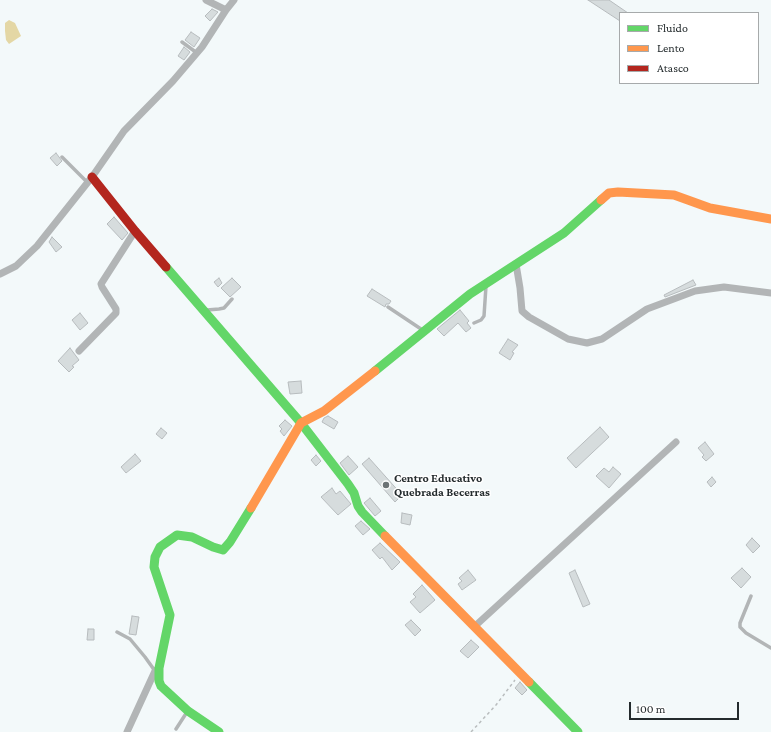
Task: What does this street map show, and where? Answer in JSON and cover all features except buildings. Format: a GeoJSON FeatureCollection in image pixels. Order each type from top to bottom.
{"type":"FeatureCollection","features":[{"type":"Feature","properties":{"kind":"street"},"geometry":{"type":"LineString","coordinates":[[206,0],[226,10]]}},
{"type":"Feature","properties":{"kind":"street"},"geometry":{"type":"LineString","coordinates":[[0,274],[16,266],[38,246],[90,180],[124,131],[173,81],[197,53],[234,0]]}},
{"type":"Feature","properties":{"kind":"street"},"geometry":{"type":"LineString","coordinates":[[90,180],[301,423],[348,484],[354,493],[358,506],[362,512],[578,732]]}},
{"type":"Feature","properties":{"kind":"street"},"geometry":{"type":"LineString","coordinates":[[127,732],[157,670],[170,615],[154,567],[155,557],[160,548],[177,535],[192,537],[223,550],[230,542],[301,423],[324,411],[470,294],[564,233],[610,193],[618,192],[674,195],[710,208],[771,219]]}},
{"type":"Feature","properties":{"kind":"street"},"geometry":{"type":"LineString","coordinates":[[79,351],[116,313],[116,309],[101,284],[135,230]]}},
{"type":"Feature","properties":{"kind":"street"},"geometry":{"type":"LineString","coordinates":[[516,264],[522,311],[529,317],[568,339],[587,343],[602,339],[647,309],[694,291],[724,287],[771,293]]}},
{"type":"Feature","properties":{"kind":"street"},"geometry":{"type":"LineString","coordinates":[[474,627],[676,442]]}},
{"type":"Feature","properties":{"kind":"street"},"geometry":{"type":"LineString","coordinates":[[157,670],[159,681],[162,686],[188,711],[218,732]]}},
{"type":"Feature","properties":{"kind":"lane"},"geometry":{"type":"LineString","coordinates":[[182,42],[197,53]]}},
{"type":"Feature","properties":{"kind":"lane"},"geometry":{"type":"LineString","coordinates":[[62,157],[90,180]]}},
{"type":"Feature","properties":{"kind":"lane"},"geometry":{"type":"LineString","coordinates":[[474,323],[481,320],[484,316],[486,284]]}},
{"type":"Feature","properties":{"kind":"lane"},"geometry":{"type":"LineString","coordinates":[[203,310],[224,308],[232,300]]}},
{"type":"Feature","properties":{"kind":"lane"},"geometry":{"type":"LineString","coordinates":[[388,307],[424,331]]}},
{"type":"Feature","properties":{"kind":"lane"},"geometry":{"type":"LineString","coordinates":[[751,596],[740,626],[746,633],[771,648]]}},
{"type":"Feature","properties":{"kind":"lane"},"geometry":{"type":"LineString","coordinates":[[117,632],[130,639],[157,670]]}},
{"type":"Feature","properties":{"kind":"lane"},"geometry":{"type":"LineString","coordinates":[[176,729],[188,711]]}},
{"type":"Feature","properties":{"kind":"path"},"geometry":{"type":"LineString","coordinates":[[471,732],[496,705],[515,681],[518,671]]}},
{"type":"Feature","properties":{"kind":"shaded area"},"geometry":{"type":"Polygon","coordinates":[[[9,20],[15,23],[21,36],[9,44],[6,40],[5,23],[9,20]]]}},
{"type":"Feature","properties":{"kind":"traffic: fast"},"geometry":{"type":"LineString","coordinates":[[375,371],[470,294],[564,233],[601,200]]}},
{"type":"Feature","properties":{"kind":"traffic: fast"},"geometry":{"type":"LineString","coordinates":[[166,267],[301,423],[348,484],[354,493],[358,506],[362,512],[385,536]]}},
{"type":"Feature","properties":{"kind":"traffic: fast"},"geometry":{"type":"LineString","coordinates":[[219,732],[188,711],[161,686],[159,681],[159,668],[170,615],[154,567],[155,557],[160,547],[177,535],[192,537],[223,550],[230,542],[251,508]]}},
{"type":"Feature","properties":{"kind":"traffic: fast"},"geometry":{"type":"LineString","coordinates":[[529,682],[578,732]]}},
{"type":"Feature","properties":{"kind":"traffic: slow"},"geometry":{"type":"LineString","coordinates":[[601,200],[609,193],[618,192],[674,195],[710,208],[771,219]]}},
{"type":"Feature","properties":{"kind":"traffic: slow"},"geometry":{"type":"LineString","coordinates":[[251,508],[301,423],[324,411],[375,371]]}},
{"type":"Feature","properties":{"kind":"traffic: slow"},"geometry":{"type":"LineString","coordinates":[[385,536],[529,682]]}},
{"type":"Feature","properties":{"kind":"traffic: jam"},"geometry":{"type":"LineString","coordinates":[[92,177],[166,267]]}},
{"type":"Feature","properties":{"kind":"place","name":"Centro Educativo Quebrada Becerras"},"geometry":{"type":"Point","coordinates":[386,485]}}]}
